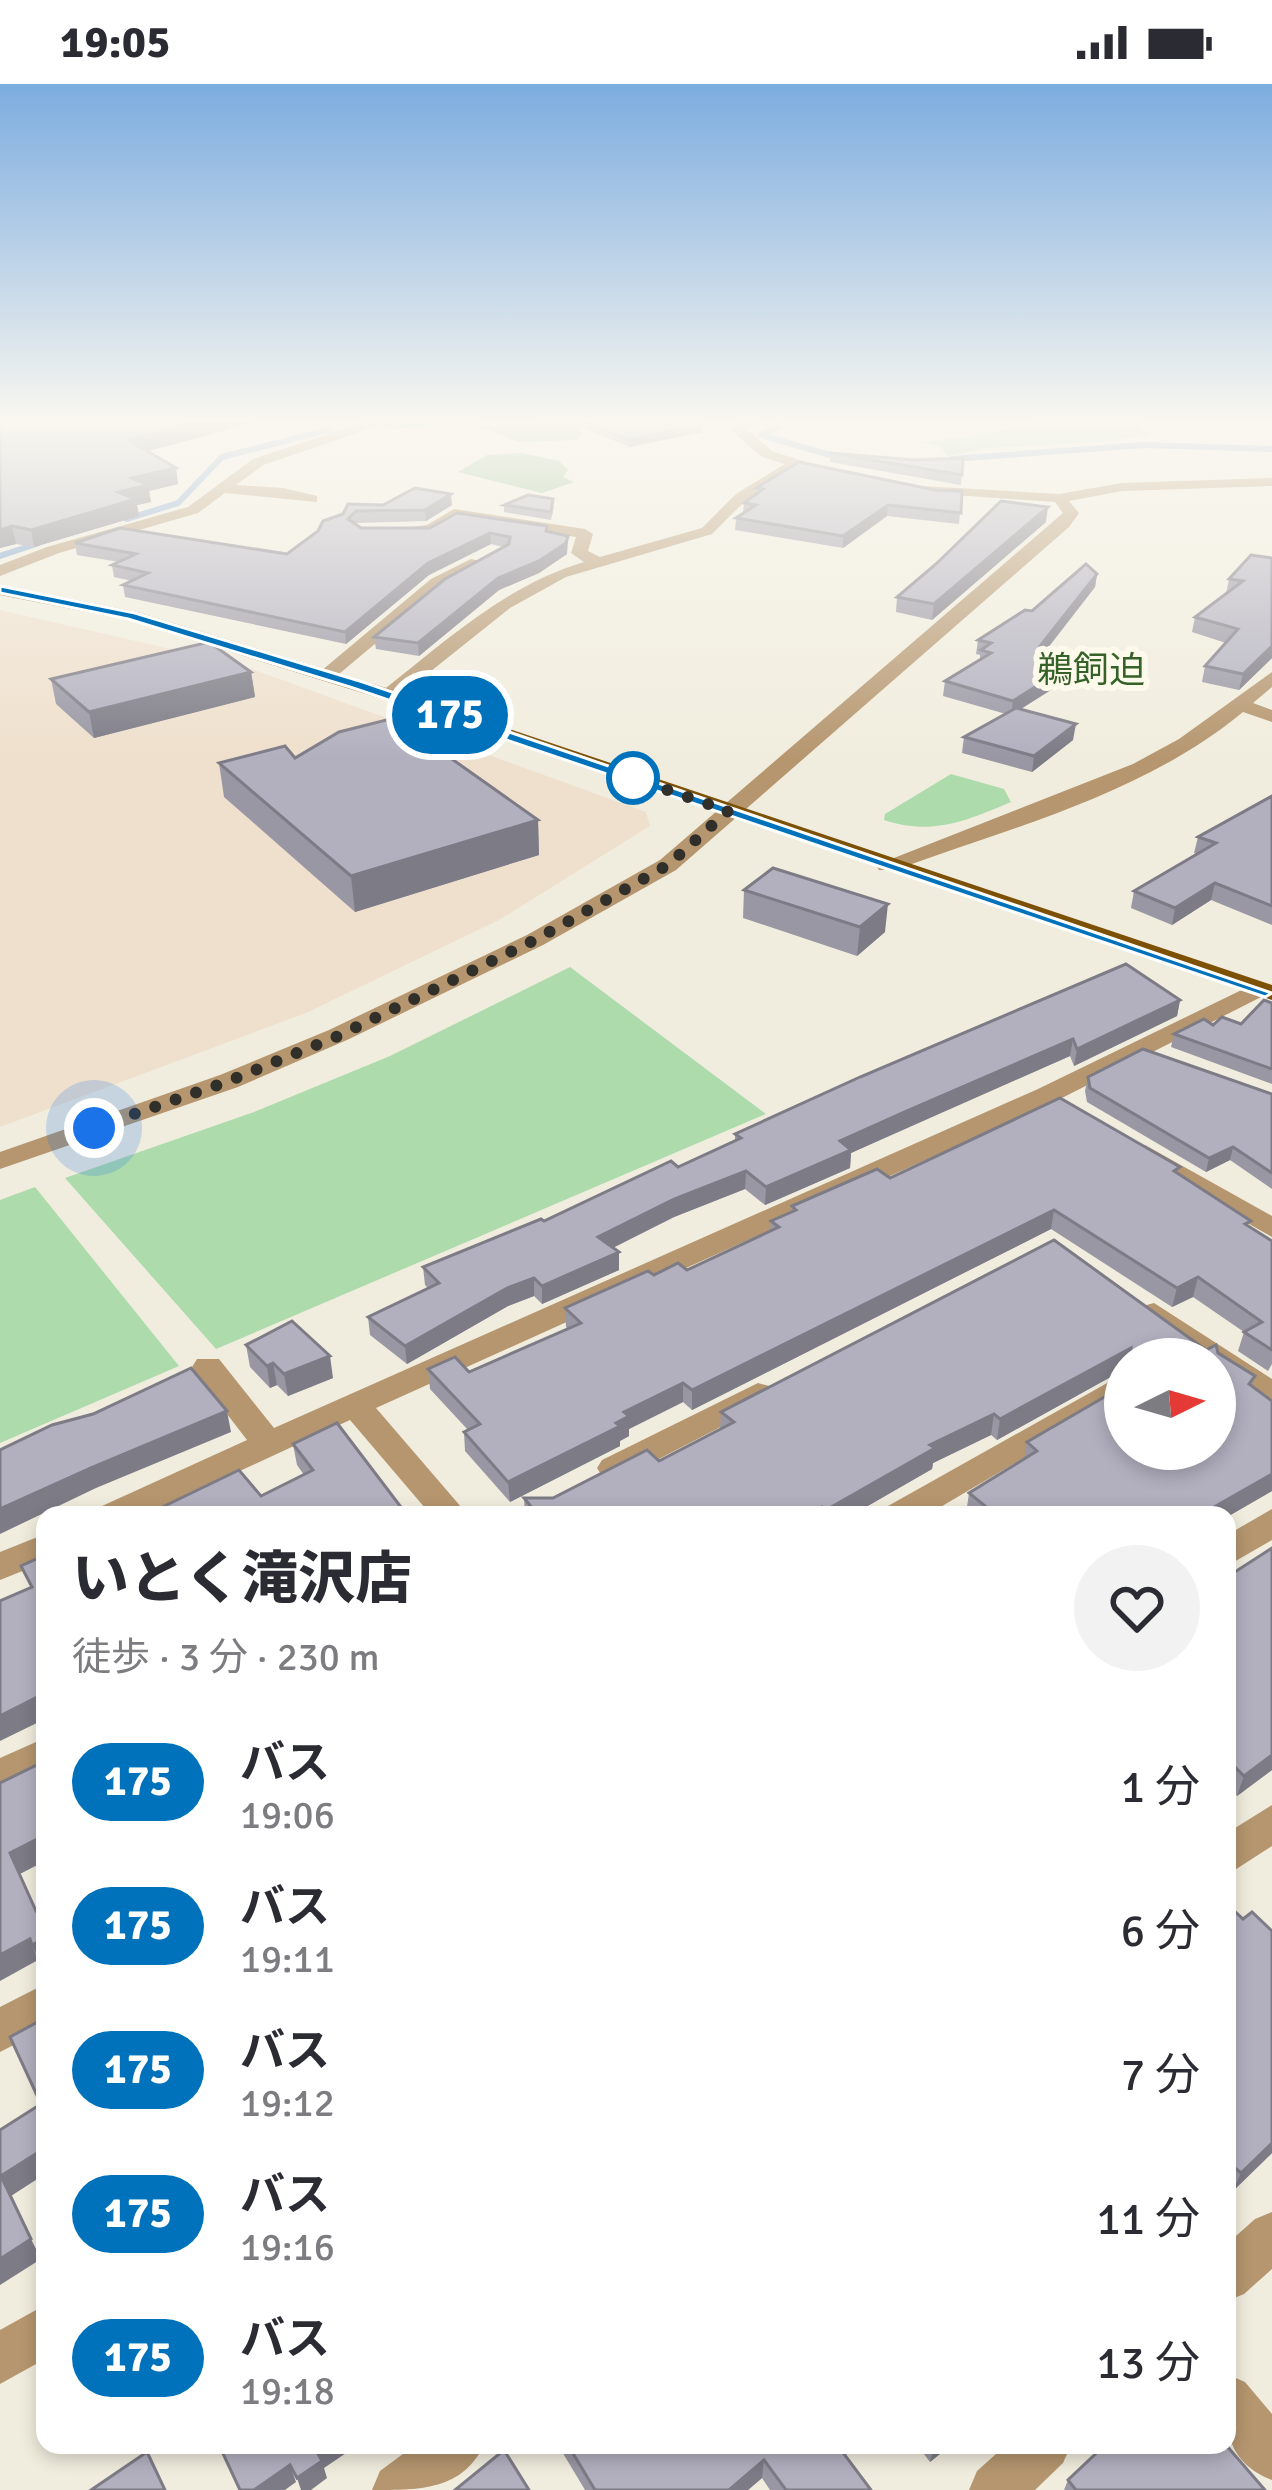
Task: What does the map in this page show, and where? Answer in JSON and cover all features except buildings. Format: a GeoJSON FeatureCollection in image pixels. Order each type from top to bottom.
{"type":"FeatureCollection","features":[{"type":"Feature","properties":{"kind":"main road"},"geometry":{"type":"LineString","coordinates":[[0,590],[130,616],[389,695],[1265,991]]}},
{"type":"Feature","properties":{"kind":"street"},"geometry":{"type":"LineString","coordinates":[[0,571],[113,533]]}},
{"type":"Feature","properties":{"kind":"street"},"geometry":{"type":"LineString","coordinates":[[124,533],[157,539]]}},
{"type":"Feature","properties":{"kind":"street"},"geometry":{"type":"LineString","coordinates":[[574,533],[585,535],[579,553],[597,562]]}},
{"type":"Feature","properties":{"kind":"street"},"geometry":{"type":"LineString","coordinates":[[389,695],[504,604],[560,574],[699,533]]}},
{"type":"Feature","properties":{"kind":"street"},"geometry":{"type":"LineString","coordinates":[[0,1161],[229,1081],[535,940],[668,865],[1053,533]]}},
{"type":"Feature","properties":{"kind":"street"},"geometry":{"type":"LineString","coordinates":[[327,676],[436,584],[499,551]]}},
{"type":"Feature","properties":{"kind":"street"},"geometry":{"type":"LineString","coordinates":[[887,865],[1116,781],[1209,733],[1272,677]]}},
{"type":"Feature","properties":{"kind":"street"},"geometry":{"type":"LineString","coordinates":[[1243,706],[1272,716]]}},
{"type":"Feature","properties":{"kind":"street"},"geometry":{"type":"LineString","coordinates":[[134,1506],[1057,1101],[1139,1048],[1265,991]]}},
{"type":"Feature","properties":{"kind":"street"},"geometry":{"type":"LineString","coordinates":[[1139,1048],[1183,1065]]}},
{"type":"Feature","properties":{"kind":"street"},"geometry":{"type":"LineString","coordinates":[[1129,1143],[1272,1228]]}},
{"type":"Feature","properties":{"kind":"street"},"geometry":{"type":"LineString","coordinates":[[1124,1292],[1169,1338]]}},
{"type":"Feature","properties":{"kind":"street"},"geometry":{"type":"LineString","coordinates":[[208,1367],[268,1444]]}},
{"type":"Feature","properties":{"kind":"street"},"geometry":{"type":"LineString","coordinates":[[1236,1377],[1272,1395]]}},
{"type":"Feature","properties":{"kind":"street"},"geometry":{"type":"LineString","coordinates":[[587,1482],[777,1384]]}},
{"type":"Feature","properties":{"kind":"street"},"geometry":{"type":"LineString","coordinates":[[915,1506],[1104,1396]]}},
{"type":"Feature","properties":{"kind":"street"},"geometry":{"type":"LineString","coordinates":[[355,1405],[443,1506]]}},
{"type":"Feature","properties":{"kind":"street"},"geometry":{"type":"LineString","coordinates":[[1236,1547],[1272,1522]]}},
{"type":"Feature","properties":{"kind":"street"},"geometry":{"type":"LineString","coordinates":[[0,1567],[36,1550]]}},
{"type":"Feature","properties":{"kind":"street"},"geometry":{"type":"LineString","coordinates":[[0,1777],[36,1759]]}},
{"type":"Feature","properties":{"kind":"street"},"geometry":{"type":"LineString","coordinates":[[1236,1850],[1272,1822]]}},
{"type":"Feature","properties":{"kind":"street"},"geometry":{"type":"LineString","coordinates":[[0,2031],[36,2010]]}},
{"type":"Feature","properties":{"kind":"street"},"geometry":{"type":"LineString","coordinates":[[1236,2269],[1272,2236]]}},
{"type":"Feature","properties":{"kind":"street"},"geometry":{"type":"LineString","coordinates":[[0,2359],[36,2336]]}},
{"type":"Feature","properties":{"kind":"street"},"geometry":{"type":"LineString","coordinates":[[1236,2411],[1272,2454]]}},
{"type":"Feature","properties":{"kind":"street"},"geometry":{"type":"LineString","coordinates":[[399,2490],[446,2454]]}},
{"type":"Feature","properties":{"kind":"street"},"geometry":{"type":"LineString","coordinates":[[996,2490],[1035,2454]]}},
{"type":"Feature","properties":{"kind":"shaded area"},"geometry":{"type":"Polygon","coordinates":[[[0,610],[241,665],[646,812],[650,826],[499,920],[306,1013],[0,1127],[0,610]]]}},
{"type":"Feature","properties":{"kind":"green space"},"geometry":{"type":"Polygon","coordinates":[[[951,774],[1004,789],[1011,802],[933,826],[884,820],[885,814],[951,774]]]}},
{"type":"Feature","properties":{"kind":"green space"},"geometry":{"type":"Polygon","coordinates":[[[570,967],[766,1114],[216,1349],[65,1178],[254,1112],[390,1056],[570,967]]]}},
{"type":"Feature","properties":{"kind":"green space"},"geometry":{"type":"Polygon","coordinates":[[[35,1187],[179,1366],[0,1443],[0,1200],[35,1187]]]}},
{"type":"Feature","properties":{"kind":"waterway"},"geometry":{"type":"LineString","coordinates":[[0,556],[39,543]]}},
{"type":"Feature","properties":{"kind":"bus line","name":"175"},"geometry":{"type":"LineString","coordinates":[[0,590],[130,616],[358,685],[1272,993]]}},
{"type":"Feature","properties":{"kind":"district","name":"鵜飼迫"},"geometry":{"type":"Point","coordinates":[1091,670]}},
{"type":"Feature","properties":{"kind":"route"},"geometry":{"type":"LineString","coordinates":[[94,1128],[229,1081],[338,1036],[535,940],[668,865],[728,811],[633,778]]}}]}
